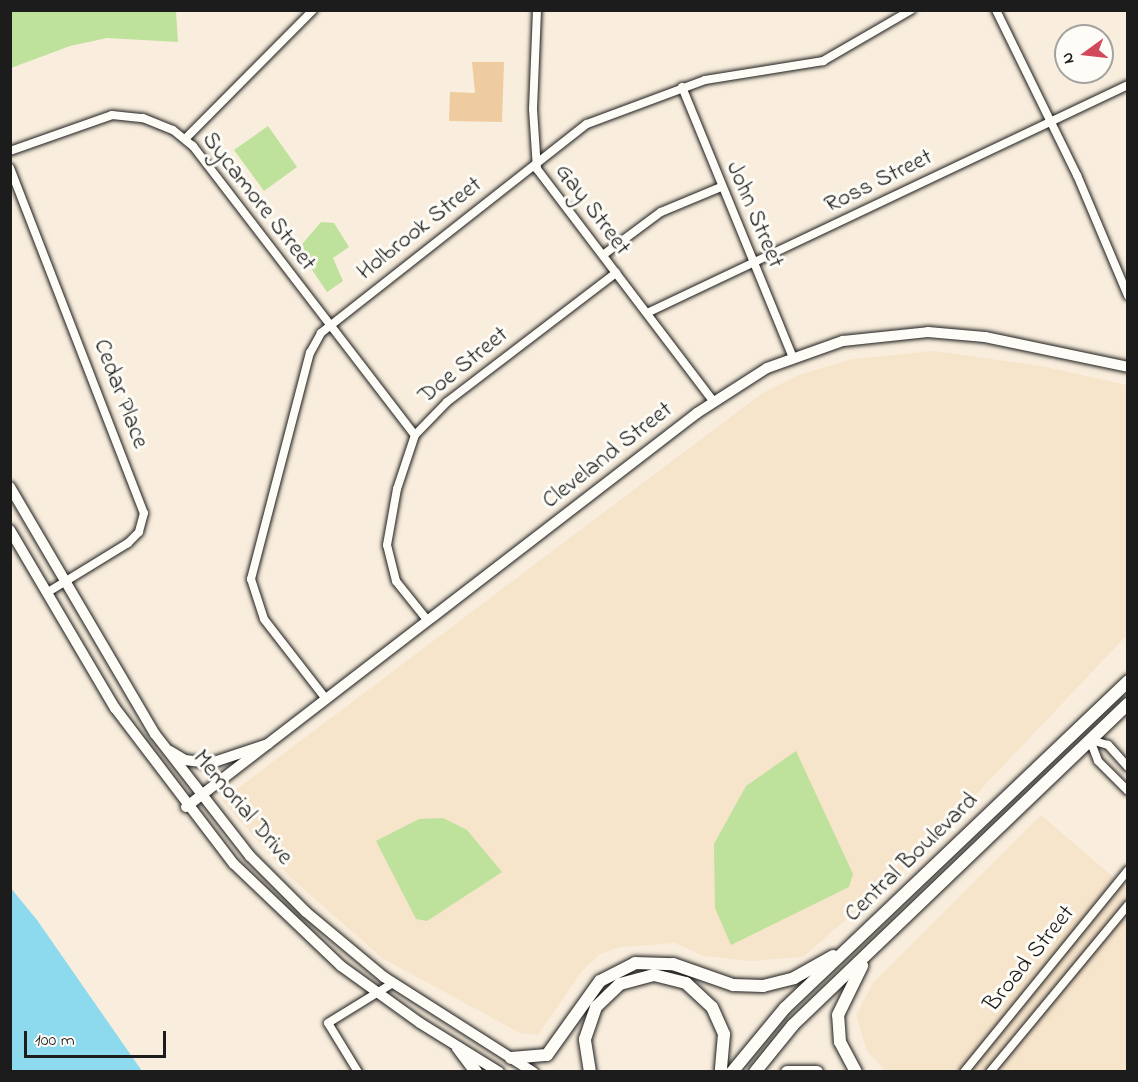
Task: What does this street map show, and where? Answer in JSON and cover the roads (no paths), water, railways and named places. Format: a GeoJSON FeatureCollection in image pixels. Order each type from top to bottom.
{"type":"FeatureCollection","features":[{"type":"Feature","properties":{"kind":"main road","name":"Cleveland Street"},"geometry":{"type":"LineString","coordinates":[[186,807],[713,401],[793,357],[862,338],[928,332],[985,337],[1128,367]]}},
{"type":"Feature","properties":{"kind":"main road","name":"Memorial Drive"},"geometry":{"type":"LineString","coordinates":[[10,487],[164,747],[201,796],[283,890],[393,983],[533,1071]]}},
{"type":"Feature","properties":{"kind":"main road","name":"Memorial Drive"},"geometry":{"type":"LineString","coordinates":[[10,530],[115,708],[186,807],[281,912],[377,993],[458,1048],[499,1071]]}},
{"type":"Feature","properties":{"kind":"main road","name":"Central Boulevard"},"geometry":{"type":"LineString","coordinates":[[732,1071],[767,1026],[1128,681]]}},
{"type":"Feature","properties":{"kind":"main road","name":"Central Boulevard"},"geometry":{"type":"LineString","coordinates":[[755,1071],[794,1025],[1128,704]]}},
{"type":"Feature","properties":{"kind":"main road"},"geometry":{"type":"LineString","coordinates":[[164,747],[185,760],[211,763],[268,744]]}},
{"type":"Feature","properties":{"kind":"main road"},"geometry":{"type":"LineString","coordinates":[[511,1058],[547,1055],[600,981],[635,963],[674,964],[734,986],[763,986],[794,978],[850,946]]}},
{"type":"Feature","properties":{"kind":"main road"},"geometry":{"type":"LineString","coordinates":[[856,1071],[840,1042],[838,1015],[870,952]]}},
{"type":"Feature","properties":{"kind":"main road"},"geometry":{"type":"LineString","coordinates":[[590,1071],[585,1039],[596,1007],[620,984],[654,975],[686,983],[712,1007],[724,1034],[721,1071]]}},
{"type":"Feature","properties":{"kind":"main road"},"geometry":{"type":"LineString","coordinates":[[458,1048],[476,1071]]}},
{"type":"Feature","properties":{"kind":"main road"},"geometry":{"type":"LineString","coordinates":[[787,1071],[817,1071]]}},
{"type":"Feature","properties":{"kind":"street"},"geometry":{"type":"LineString","coordinates":[[185,139],[313,10]]}},
{"type":"Feature","properties":{"kind":"street","name":"Gay Street"},"geometry":{"type":"LineString","coordinates":[[537,10],[535,163],[713,401]]}},
{"type":"Feature","properties":{"kind":"street","name":"Holbrook Street"},"geometry":{"type":"LineString","coordinates":[[326,699],[264,619],[251,579],[310,352],[328,325],[535,163],[600,117],[682,87],[823,61],[911,10]]}},
{"type":"Feature","properties":{"kind":"street"},"geometry":{"type":"LineString","coordinates":[[996,10],[1051,121],[1128,296]]}},
{"type":"Feature","properties":{"kind":"street","name":"Ross Street"},"geometry":{"type":"LineString","coordinates":[[647,313],[1128,85]]}},
{"type":"Feature","properties":{"kind":"street","name":"John Street"},"geometry":{"type":"LineString","coordinates":[[682,87],[721,187],[793,357]]}},
{"type":"Feature","properties":{"kind":"street","name":"Sycamore Street"},"geometry":{"type":"LineString","coordinates":[[10,151],[112,115],[143,117],[185,139],[415,435]]}},
{"type":"Feature","properties":{"kind":"street","name":"Cedar Place"},"geometry":{"type":"LineString","coordinates":[[10,168],[144,513],[139,531],[128,543],[48,592]]}},
{"type":"Feature","properties":{"kind":"street"},"geometry":{"type":"LineString","coordinates":[[603,255],[661,212],[721,187]]}},
{"type":"Feature","properties":{"kind":"street"},"geometry":{"type":"LineString","coordinates":[[1118,275],[1128,271]]}},
{"type":"Feature","properties":{"kind":"street","name":"Doe Street"},"geometry":{"type":"LineString","coordinates":[[428,621],[396,581],[388,553],[397,489],[415,435],[447,402],[616,273]]}},
{"type":"Feature","properties":{"kind":"street"},"geometry":{"type":"LineString","coordinates":[[1090,740],[1108,746],[1128,767]]}},
{"type":"Feature","properties":{"kind":"street"},"geometry":{"type":"LineString","coordinates":[[1090,740],[1098,761],[1126,788]]}},
{"type":"Feature","properties":{"kind":"street","name":"Broad Street"},"geometry":{"type":"LineString","coordinates":[[964,1071],[1128,870]]}},
{"type":"Feature","properties":{"kind":"street","name":"Broad Street"},"geometry":{"type":"LineString","coordinates":[[990,1071],[1128,905]]}},
{"type":"Feature","properties":{"kind":"street"},"geometry":{"type":"LineString","coordinates":[[358,1071],[328,1023],[393,983]]}},
{"type":"Feature","properties":{"kind":"water"},"geometry":{"type":"Polygon","coordinates":[[[10,887],[37,920],[142,1071],[11,1071],[10,887]]]}}]}
